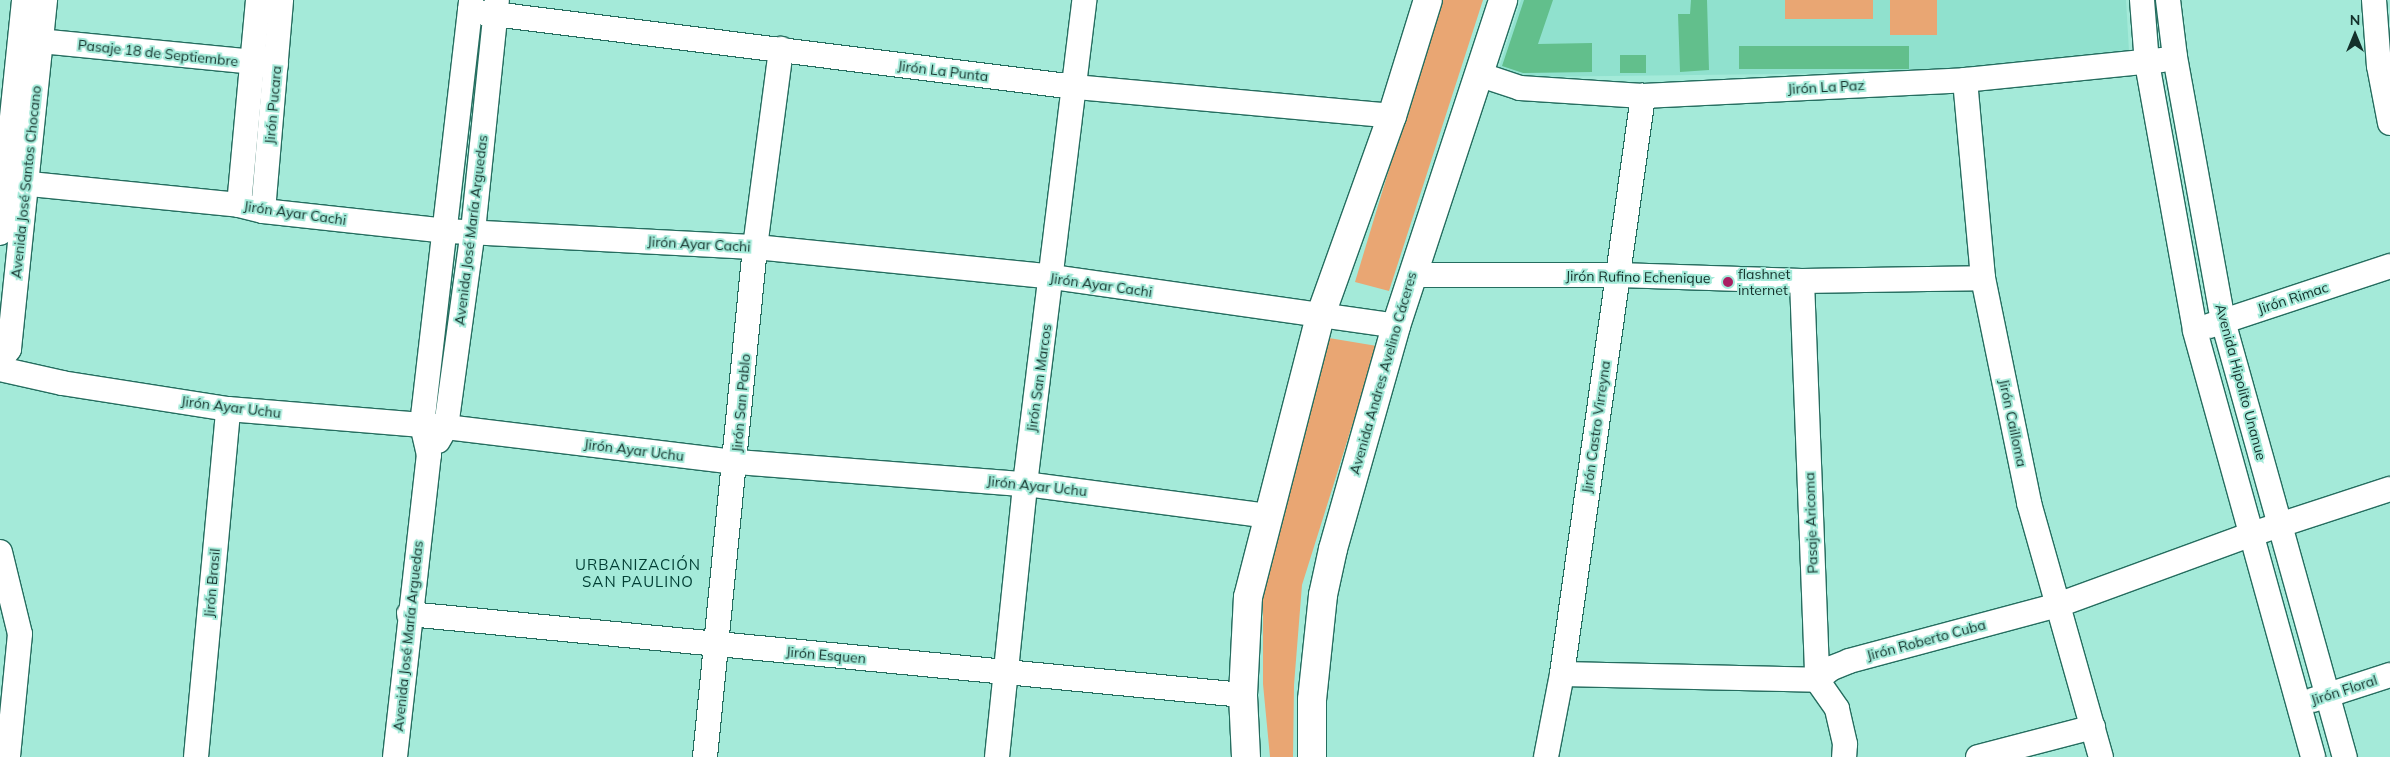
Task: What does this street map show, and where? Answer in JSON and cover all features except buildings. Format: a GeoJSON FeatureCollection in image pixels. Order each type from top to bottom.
{"type":"FeatureCollection","features":[{"type":"Feature","properties":{"kind":"main road"},"geometry":{"type":"LineString","coordinates":[[1246,757],[1244,695],[1248,597],[1320,316],[1392,116],[1428,0]]}},
{"type":"Feature","properties":{"kind":"main road","name":"Avenida Andres Avelino Cáceres"},"geometry":{"type":"LineString","coordinates":[[1312,757],[1312,700],[1323,595],[1333,549],[1396,326],[1503,0]]}},
{"type":"Feature","properties":{"kind":"street","name":"Avenida José Santos Chocano"},"geometry":{"type":"LineString","coordinates":[[0,361],[8,348],[11,182],[24,0]]}},
{"type":"Feature","properties":{"kind":"street","name":"Avenida José Santos Chocano"},"geometry":{"type":"LineString","coordinates":[[0,234],[40,41],[45,0]]}},
{"type":"Feature","properties":{"kind":"street","name":"Jirón Pucara"},"geometry":{"type":"LineString","coordinates":[[239,205],[258,0]]}},
{"type":"Feature","properties":{"kind":"street","name":"Jirón Pucara"},"geometry":{"type":"LineString","coordinates":[[263,211],[282,0]]}},
{"type":"Feature","properties":{"kind":"street","name":"Jirón San Marcos"},"geometry":{"type":"LineString","coordinates":[[997,757],[1004,672],[1025,484],[1053,277],[1084,0]]}},
{"type":"Feature","properties":{"kind":"street"},"geometry":{"type":"LineString","coordinates":[[2142,0],[2147,63],[2195,331],[2313,757]]}},
{"type":"Feature","properties":{"kind":"street","name":"Avenida Hipolito Unanue"},"geometry":{"type":"LineString","coordinates":[[2168,0],[2175,57],[2223,321],[2345,757]]}},
{"type":"Feature","properties":{"kind":"street"},"geometry":{"type":"LineString","coordinates":[[2374,0],[2379,66],[2390,123]]}},
{"type":"Feature","properties":{"kind":"street","name":"Jirón La Punta"},"geometry":{"type":"LineString","coordinates":[[471,6],[496,7],[781,49],[1075,88],[1392,116]]}},
{"type":"Feature","properties":{"kind":"street","name":"Avenida José María Arguedas"},"geometry":{"type":"LineString","coordinates":[[395,757],[409,614],[429,455],[422,425],[447,231],[471,6]]}},
{"type":"Feature","properties":{"kind":"street","name":"Avenida José María Arguedas"},"geometry":{"type":"LineString","coordinates":[[429,455],[446,427],[473,231],[496,7]]}},
{"type":"Feature","properties":{"kind":"street","name":"Pasaje 18 de Septiembre"},"geometry":{"type":"LineString","coordinates":[[40,41],[276,64]]}},
{"type":"Feature","properties":{"kind":"street","name":"Jirón San Pablo"},"geometry":{"type":"LineString","coordinates":[[705,757],[715,644],[736,462],[755,247],[781,49]]}},
{"type":"Feature","properties":{"kind":"street","name":"Jirón La Paz"},"geometry":{"type":"LineString","coordinates":[[1478,74],[1520,88],[1643,96],[1965,80],[2147,63],[2175,57]]}},
{"type":"Feature","properties":{"kind":"street","name":"Jirón Cailloma"},"geometry":{"type":"LineString","coordinates":[[1965,80],[1983,278],[2029,503],[2101,757]]}},
{"type":"Feature","properties":{"kind":"street"},"geometry":{"type":"LineString","coordinates":[[2154,99],[2182,93]]}},
{"type":"Feature","properties":{"kind":"street","name":"Jirón Castro Virreyna"},"geometry":{"type":"LineString","coordinates":[[1546,757],[1562,674],[1643,96]]}},
{"type":"Feature","properties":{"kind":"street","name":"Jirón Ayar Cachi"},"geometry":{"type":"LineString","coordinates":[[11,182],[239,205],[263,211],[447,231],[755,247],[1053,277],[1396,326]]}},
{"type":"Feature","properties":{"kind":"street"},"geometry":{"type":"LineString","coordinates":[[2175,217],[2203,210]]}},
{"type":"Feature","properties":{"kind":"street","name":"Jirón Rimac"},"geometry":{"type":"LineString","coordinates":[[2195,331],[2390,266]]}},
{"type":"Feature","properties":{"kind":"street","name":"Jirón Rufino Echenique"},"geometry":{"type":"LineString","coordinates":[[1412,275],[1618,275],[1802,281],[1983,278]]}},
{"type":"Feature","properties":{"kind":"street","name":"Pasaje Aricoma"},"geometry":{"type":"LineString","coordinates":[[1802,281],[1817,680]]}},
{"type":"Feature","properties":{"kind":"street","name":"Jirón Ayar Uchu"},"geometry":{"type":"LineString","coordinates":[[0,369],[62,383],[228,409],[446,427],[736,462],[1025,484],[1269,516]]}},
{"type":"Feature","properties":{"kind":"street","name":"Jirón Brasil"},"geometry":{"type":"LineString","coordinates":[[196,757],[228,409]]}},
{"type":"Feature","properties":{"kind":"street","name":"Jirón Roberto Cuba"},"geometry":{"type":"LineString","coordinates":[[1817,680],[1832,668],[1849,661],[2058,606],[2252,534],[2280,527],[2390,489]]}},
{"type":"Feature","properties":{"kind":"street"},"geometry":{"type":"LineString","coordinates":[[0,552],[20,634],[8,757]]}},
{"type":"Feature","properties":{"kind":"street","name":"Jirón Esquen"},"geometry":{"type":"LineString","coordinates":[[409,614],[1244,695]]}},
{"type":"Feature","properties":{"kind":"street"},"geometry":{"type":"LineString","coordinates":[[1562,674],[1817,680],[1837,709],[1845,744],[1844,757]]}},
{"type":"Feature","properties":{"kind":"street","name":"Jirón Floral"},"geometry":{"type":"LineString","coordinates":[[2298,705],[2390,675]]}},
{"type":"Feature","properties":{"kind":"street"},"geometry":{"type":"LineString","coordinates":[[1978,757],[2093,727]]}},
{"type":"Feature","properties":{"kind":"shaded area"},"geometry":{"type":"Polygon","coordinates":[[[1440,0],[1483,0],[1389,291],[1355,282],[1440,0]]]}},
{"type":"Feature","properties":{"kind":"shaded area"},"geometry":{"type":"Polygon","coordinates":[[[1521,0],[2126,0],[2129,51],[1940,72],[1521,77],[1499,68],[1521,0]]]}},
{"type":"Feature","properties":{"kind":"shaded area"},"geometry":{"type":"Polygon","coordinates":[[[1785,0],[1873,0],[1873,19],[1785,19],[1785,0]]]}},
{"type":"Feature","properties":{"kind":"shaded area"},"geometry":{"type":"Polygon","coordinates":[[[1890,0],[1937,0],[1937,35],[1890,35],[1890,0]]]}},
{"type":"Feature","properties":{"kind":"shaded area"},"geometry":{"type":"Polygon","coordinates":[[[1329,338],[1377,346],[1302,585],[1294,685],[1293,757],[1270,757],[1263,684],[1263,592],[1329,338]]]}},
{"type":"Feature","properties":{"kind":"place","name":"flashnet internet"},"geometry":{"type":"Point","coordinates":[1728,282]}},
{"type":"Feature","properties":{"kind":"district","name":"URBANIZACIÓN SAN PAULINO"},"geometry":{"type":"Point","coordinates":[638,572]}}]}
